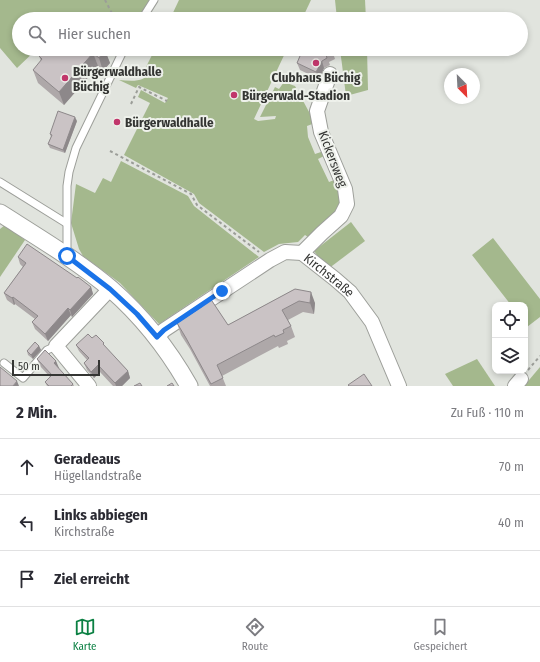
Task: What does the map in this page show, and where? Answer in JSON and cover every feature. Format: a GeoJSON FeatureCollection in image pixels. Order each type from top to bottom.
{"type":"FeatureCollection","features":[{"type":"Feature","properties":{"kind":"street","name":"Kickersweg"},"geometry":{"type":"LineString","coordinates":[[302,253],[341,216],[347,204],[345,189],[322,132],[317,111],[330,74]]}},
{"type":"Feature","properties":{"kind":"street"},"geometry":{"type":"LineString","coordinates":[[0,213],[67,256],[110,289],[137,314],[157,337],[172,356],[189,386]]}},
{"type":"Feature","properties":{"kind":"street","name":"Kirchstraße"},"geometry":{"type":"LineString","coordinates":[[157,337],[164,330],[270,260],[286,252],[302,253],[335,278],[350,292],[364,310],[378,334],[398,385]]}},
{"type":"Feature","properties":{"kind":"street"},"geometry":{"type":"LineString","coordinates":[[89,386],[56,346],[110,289]]}},
{"type":"Feature","properties":{"kind":"lane"},"geometry":{"type":"LineString","coordinates":[[146,12],[154,0]]}},
{"type":"Feature","properties":{"kind":"lane"},"geometry":{"type":"LineString","coordinates":[[67,256],[66,223],[68,186],[76,148],[120,56]]}},
{"type":"Feature","properties":{"kind":"lane"},"geometry":{"type":"LineString","coordinates":[[0,182],[66,223]]}},
{"type":"Feature","properties":{"kind":"lane"},"geometry":{"type":"LineString","coordinates":[[4,363],[23,378],[47,350],[56,346]]}},
{"type":"Feature","properties":{"kind":"path"},"geometry":{"type":"LineString","coordinates":[[105,0],[111,12]]}},
{"type":"Feature","properties":{"kind":"path"},"geometry":{"type":"LineString","coordinates":[[113,70],[122,75],[135,77],[146,74],[149,69]]}},
{"type":"Feature","properties":{"kind":"path"},"geometry":{"type":"LineString","coordinates":[[130,104],[139,87],[166,101]]}},
{"type":"Feature","properties":{"kind":"path"},"geometry":{"type":"LineString","coordinates":[[110,151],[191,194],[197,205],[270,260]]}},
{"type":"Feature","properties":{"kind":"path"},"geometry":{"type":"LineString","coordinates":[[518,383],[540,356]]}},
{"type":"Feature","properties":{"kind":"green space"},"geometry":{"type":"Polygon","coordinates":[[[0,0],[150,0],[142,12],[12,12],[12,56],[30,56],[17,68],[0,48],[0,0]]]}},
{"type":"Feature","properties":{"kind":"green space"},"geometry":{"type":"Polygon","coordinates":[[[179,0],[311,0],[305,12],[173,12],[179,0]]]}},
{"type":"Feature","properties":{"kind":"green space"},"geometry":{"type":"Polygon","coordinates":[[[335,0],[365,0],[366,12],[336,12],[335,0]]]}},
{"type":"Feature","properties":{"kind":"green space"},"geometry":{"type":"Polygon","coordinates":[[[152,56],[284,56],[254,119],[258,121],[275,119],[276,116],[260,117],[275,87],[279,89],[284,82],[295,86],[315,123],[307,126],[308,137],[315,154],[324,151],[326,155],[318,159],[329,182],[337,179],[341,194],[339,208],[325,224],[308,237],[305,235],[298,242],[279,244],[264,252],[199,203],[194,194],[124,155],[150,103],[138,97],[141,90],[165,103],[168,98],[138,85],[136,88],[119,80],[129,81],[142,79],[152,70],[146,67],[152,56]]]}},
{"type":"Feature","properties":{"kind":"green space"},"geometry":{"type":"Polygon","coordinates":[[[341,56],[367,56],[368,90],[346,96],[341,56]]]}},
{"type":"Feature","properties":{"kind":"green space"},"geometry":{"type":"Polygon","coordinates":[[[121,161],[188,196],[194,206],[259,257],[159,324],[120,283],[83,256],[79,249],[71,223],[76,184],[95,193],[103,178],[111,182],[121,161]]]}},
{"type":"Feature","properties":{"kind":"green space"},"geometry":{"type":"Polygon","coordinates":[[[351,222],[365,241],[328,269],[314,251],[351,222]]]}},
{"type":"Feature","properties":{"kind":"green space"},"geometry":{"type":"Polygon","coordinates":[[[5,225],[25,240],[0,277],[0,229],[5,225]]]}},
{"type":"Feature","properties":{"kind":"green space"},"geometry":{"type":"Polygon","coordinates":[[[493,238],[540,299],[540,317],[528,326],[528,302],[509,302],[472,255],[493,238]]]}},
{"type":"Feature","properties":{"kind":"green space"},"geometry":{"type":"Polygon","coordinates":[[[477,359],[495,386],[453,386],[445,374],[477,359]]]}},
{"type":"Feature","properties":{"kind":"green space"},"geometry":{"type":"Polygon","coordinates":[[[540,367],[540,386],[524,386],[540,367]]]}},
{"type":"Feature","properties":{"kind":"building"},"geometry":{"type":"Polygon","coordinates":[[[39,56],[90,56],[59,92],[33,70],[42,59],[39,56]]]}},
{"type":"Feature","properties":{"kind":"building"},"geometry":{"type":"Polygon","coordinates":[[[300,56],[326,56],[327,58],[322,61],[316,72],[297,63],[300,56]]]}},
{"type":"Feature","properties":{"kind":"building"},"geometry":{"type":"Polygon","coordinates":[[[58,111],[75,117],[63,150],[48,144],[52,135],[50,134],[58,111]]]}},
{"type":"Feature","properties":{"kind":"building"},"geometry":{"type":"Polygon","coordinates":[[[27,244],[91,287],[70,310],[68,308],[45,334],[32,322],[38,316],[13,297],[12,298],[4,293],[26,263],[18,257],[27,244]]]}},
{"type":"Feature","properties":{"kind":"building"},"geometry":{"type":"Polygon","coordinates":[[[295,289],[311,292],[310,303],[299,301],[282,310],[291,326],[283,330],[284,333],[275,337],[274,335],[217,365],[223,378],[211,384],[177,323],[203,306],[201,304],[210,298],[228,325],[295,289]]]}},
{"type":"Feature","properties":{"kind":"building"},"geometry":{"type":"Polygon","coordinates":[[[88,334],[92,338],[96,335],[128,371],[115,383],[98,365],[91,372],[84,363],[89,358],[76,345],[88,334]]]}},
{"type":"Feature","properties":{"kind":"building"},"geometry":{"type":"Polygon","coordinates":[[[35,342],[39,346],[31,355],[27,351],[35,342]]]}},
{"type":"Feature","properties":{"kind":"building"},"geometry":{"type":"Polygon","coordinates":[[[45,350],[56,361],[54,363],[73,384],[71,386],[49,386],[45,382],[52,375],[37,359],[45,350]]]}},
{"type":"Feature","properties":{"kind":"building"},"geometry":{"type":"Polygon","coordinates":[[[0,367],[17,381],[13,386],[0,386],[0,367]]]}},
{"type":"Feature","properties":{"kind":"building"},"geometry":{"type":"Polygon","coordinates":[[[364,374],[372,386],[348,385],[364,374]]]}},
{"type":"Feature","properties":{"kind":"building"},"geometry":{"type":"Polygon","coordinates":[[[140,383],[142,386],[134,386],[140,383]]]}},
{"type":"Feature","properties":{"kind":"building"},"geometry":{"type":"Polygon","coordinates":[[[172,383],[174,386],[167,386],[172,383]]]}},
{"type":"Feature","properties":{"kind":"place","name":"Clubhaus Büchig"},"geometry":{"type":"Point","coordinates":[316,63]}},
{"type":"Feature","properties":{"kind":"place","name":"Bürgerwaldhalle Büchig"},"geometry":{"type":"Point","coordinates":[65,78]}},
{"type":"Feature","properties":{"kind":"place","name":"Bürgerwald-Stadion"},"geometry":{"type":"Point","coordinates":[234,95]}},
{"type":"Feature","properties":{"kind":"place","name":"Bürgerwaldhalle"},"geometry":{"type":"Point","coordinates":[117,122]}},
{"type":"Feature","properties":{"kind":"route"},"geometry":{"type":"LineString","coordinates":[[67,256],[110,289],[137,314],[157,337],[164,330],[222,291]]}}]}
